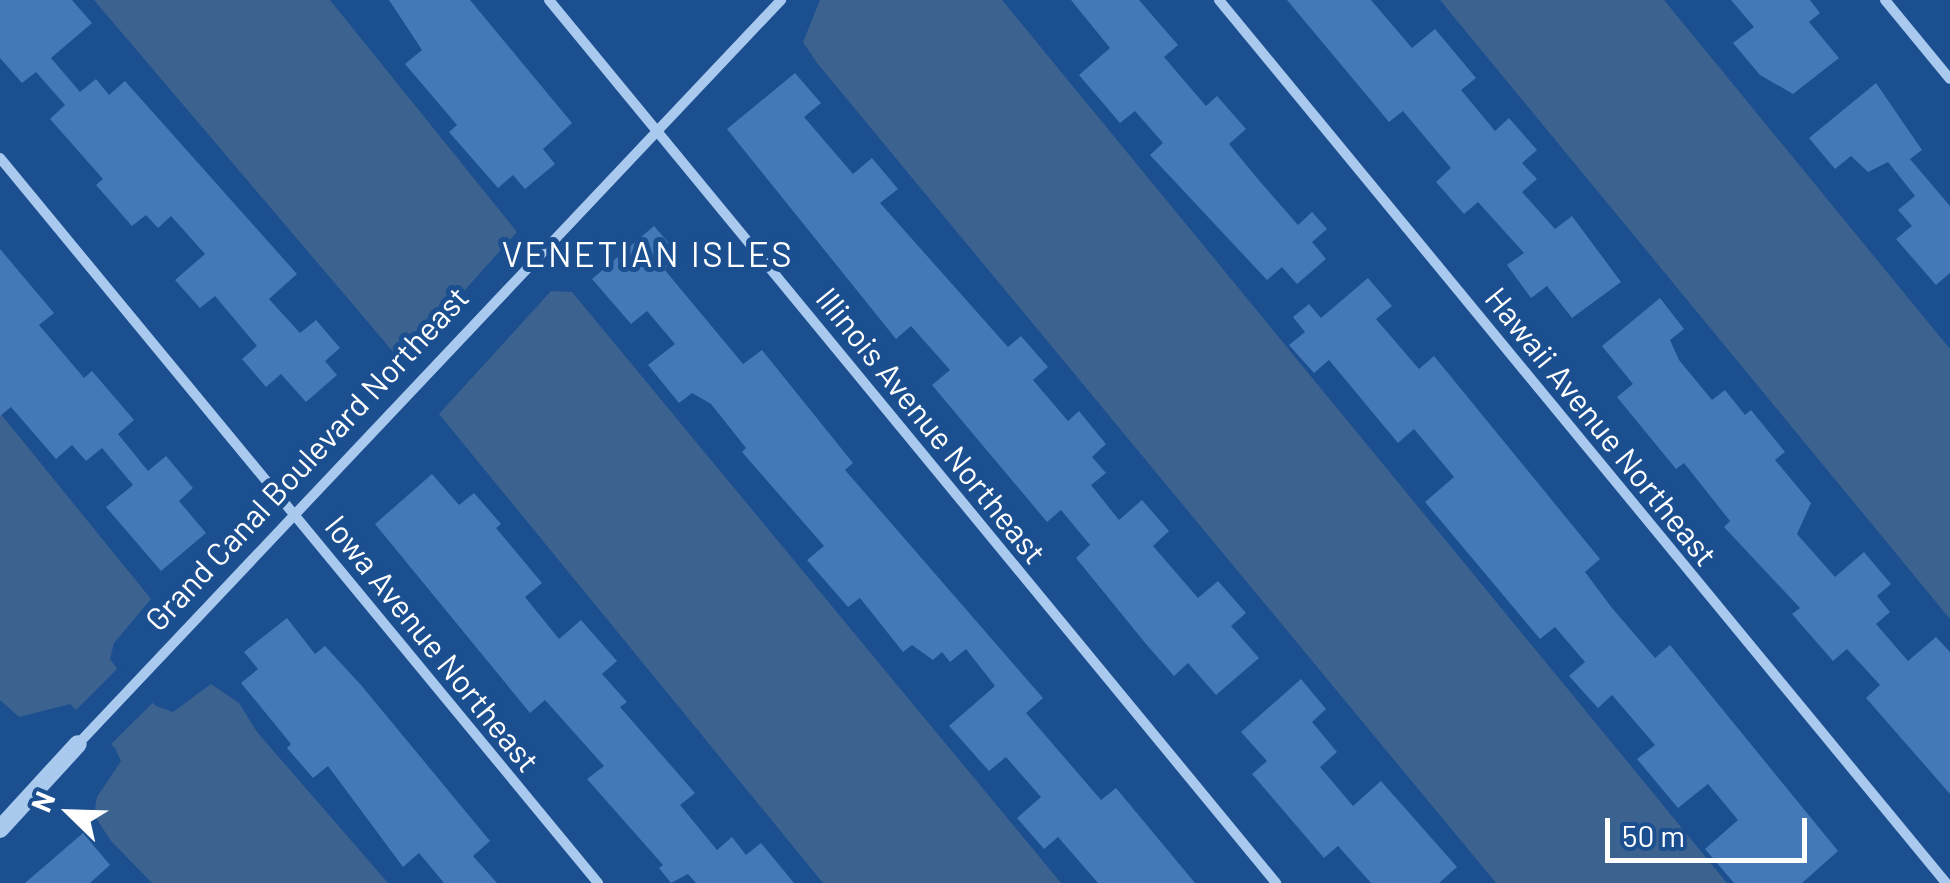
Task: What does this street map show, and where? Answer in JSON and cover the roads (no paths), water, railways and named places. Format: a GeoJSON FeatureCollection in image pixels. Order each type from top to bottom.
{"type":"FeatureCollection","features":[{"type":"Feature","properties":{"kind":"street","name":"Illinois Avenue Northeast"},"geometry":{"type":"LineString","coordinates":[[550,0],[1276,883]]}},
{"type":"Feature","properties":{"kind":"street","name":"Grand Canal Boulevard Northeast"},"geometry":{"type":"LineString","coordinates":[[0,828],[781,0]]}},
{"type":"Feature","properties":{"kind":"street","name":"Hawaii Avenue Northeast"},"geometry":{"type":"LineString","coordinates":[[1219,0],[1946,883]]}},
{"type":"Feature","properties":{"kind":"street"},"geometry":{"type":"LineString","coordinates":[[1885,0],[1950,79]]}},
{"type":"Feature","properties":{"kind":"street","name":"Iowa Avenue Northeast"},"geometry":{"type":"LineString","coordinates":[[0,158],[598,883]]}},
{"type":"Feature","properties":{"kind":"water"},"geometry":{"type":"Polygon","coordinates":[[[94,0],[330,0],[517,232],[411,350],[395,354],[94,0]]]}},
{"type":"Feature","properties":{"kind":"water"},"geometry":{"type":"Polygon","coordinates":[[[820,0],[1002,0],[1727,883],[1496,883],[817,63],[803,42],[820,0]]]}},
{"type":"Feature","properties":{"kind":"water"},"geometry":{"type":"Polygon","coordinates":[[[1440,0],[1664,0],[1950,349],[1950,619],[1440,0]]]}},
{"type":"Feature","properties":{"kind":"water"},"geometry":{"type":"Polygon","coordinates":[[[551,291],[572,292],[1061,883],[823,883],[439,414],[551,291]]]}},
{"type":"Feature","properties":{"kind":"water"},"geometry":{"type":"Polygon","coordinates":[[[0,413],[151,599],[114,643],[110,659],[121,674],[156,706],[173,712],[211,684],[239,703],[257,732],[388,883],[152,883],[111,841],[94,815],[97,797],[121,761],[115,748],[70,704],[19,717],[0,700],[0,413]]]}},
{"type":"Feature","properties":{"kind":"district","name":"VENETIAN ISLES"},"geometry":{"type":"Point","coordinates":[648,253]}}]}
